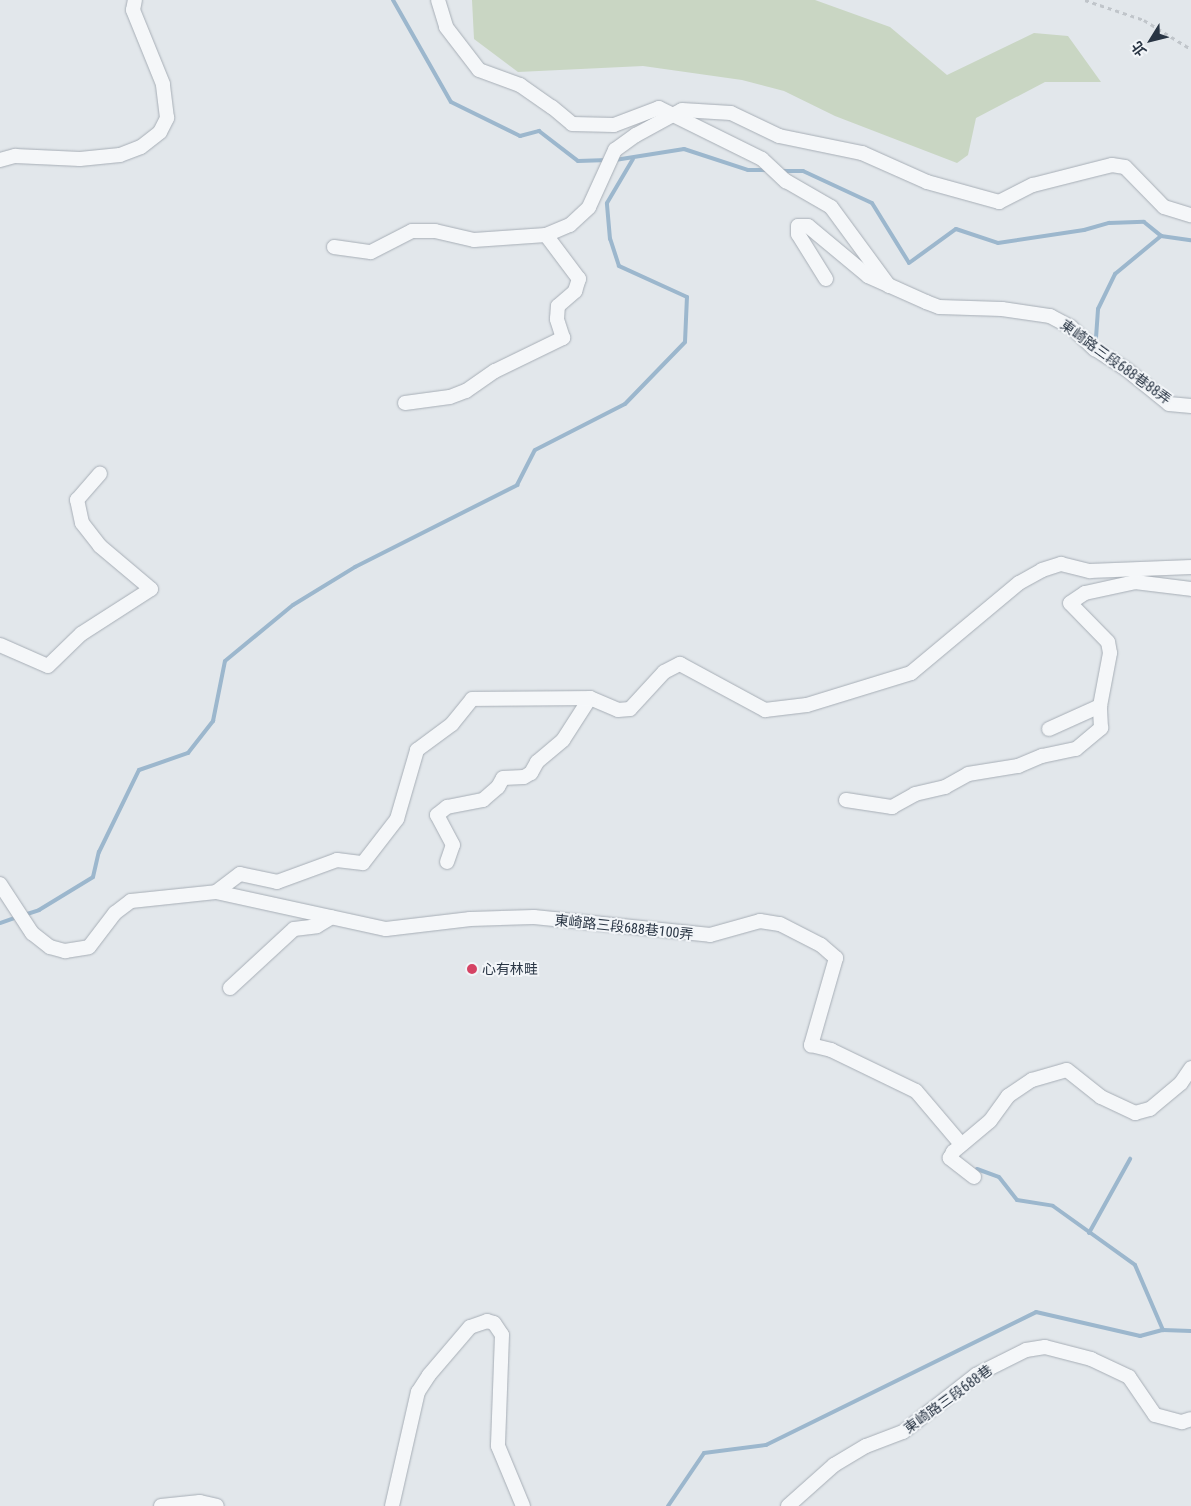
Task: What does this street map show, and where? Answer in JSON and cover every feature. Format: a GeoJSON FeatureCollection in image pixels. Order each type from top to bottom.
{"type":"FeatureCollection","features":[{"type":"Feature","properties":{"kind":"street"},"geometry":{"type":"LineString","coordinates":[[0,160],[15,156],[80,159],[120,155],[141,146],[160,132],[167,118],[163,84],[133,10],[135,0]]}},
{"type":"Feature","properties":{"kind":"street"},"geometry":{"type":"LineString","coordinates":[[438,0],[446,27],[479,70],[520,86],[552,107],[572,124],[614,125],[659,108],[742,147],[762,160],[786,181],[831,207],[889,286]]}},
{"type":"Feature","properties":{"kind":"street"},"geometry":{"type":"LineString","coordinates":[[334,248],[371,252],[412,232],[435,231],[474,240],[546,235],[570,225],[589,207],[615,150],[636,135],[682,110],[731,113],[779,136],[862,153],[927,182],[999,202],[1033,185],[1112,165],[1126,167],[1164,207],[1191,215]]}},
{"type":"Feature","properties":{"kind":"street","name":"東崎路三段688巷88弄"},"geometry":{"type":"LineString","coordinates":[[826,279],[798,234],[798,226],[808,226],[868,276],[939,307],[1002,309],[1050,316],[1071,328],[1095,350],[1126,369],[1170,404],[1191,406]]}},
{"type":"Feature","properties":{"kind":"street"},"geometry":{"type":"LineString","coordinates":[[405,403],[450,398],[466,391],[496,371],[563,338],[557,319],[558,306],[575,291],[579,279],[546,235]]}},
{"type":"Feature","properties":{"kind":"street"},"geometry":{"type":"LineString","coordinates":[[0,645],[48,666],[81,634],[151,589],[100,546],[82,523],[77,500],[100,474]]}},
{"type":"Feature","properties":{"kind":"street"},"geometry":{"type":"LineString","coordinates":[[216,892],[240,874],[277,882],[337,860],[363,863],[396,819],[417,750],[452,724],[472,698],[590,698],[618,710],[630,709],[664,672],[680,664],[765,710],[807,705],[911,673],[1020,583],[1042,570],[1060,564],[1090,571],[1191,567]]}},
{"type":"Feature","properties":{"kind":"street"},"geometry":{"type":"LineString","coordinates":[[846,800],[892,807],[915,794],[945,787],[968,774],[1018,766],[1042,756],[1076,749],[1101,728],[1100,706],[1110,653],[1108,642],[1070,604],[1085,593],[1135,582],[1191,590]]}},
{"type":"Feature","properties":{"kind":"street"},"geometry":{"type":"LineString","coordinates":[[447,862],[453,845],[438,815],[447,807],[483,800],[498,787],[503,778],[524,778],[531,773],[537,762],[563,740],[590,698]]}},
{"type":"Feature","properties":{"kind":"street"},"geometry":{"type":"LineString","coordinates":[[1049,729],[1100,706]]}},
{"type":"Feature","properties":{"kind":"street","name":"東崎路三段688巷100弄"},"geometry":{"type":"LineString","coordinates":[[0,884],[32,933],[50,947],[65,951],[81,950],[89,947],[115,913],[131,901],[216,892],[392,929],[470,919],[534,917],[710,935],[760,921],[780,924],[821,945],[836,958],[811,1045],[832,1050],[916,1091],[961,1144]]}},
{"type":"Feature","properties":{"kind":"street"},"geometry":{"type":"LineString","coordinates":[[230,988],[294,929],[318,926],[332,917]]}},
{"type":"Feature","properties":{"kind":"street"},"geometry":{"type":"LineString","coordinates":[[974,1177],[950,1158],[961,1144],[990,1121],[1008,1096],[1038,1077],[1067,1070],[1101,1097],[1135,1113],[1150,1109],[1181,1083],[1191,1068]]}},
{"type":"Feature","properties":{"kind":"street"},"geometry":{"type":"LineString","coordinates":[[392,1506],[418,1392],[429,1375],[470,1327],[487,1321],[494,1323],[502,1335],[498,1446],[523,1506]]}},
{"type":"Feature","properties":{"kind":"street","name":"東崎路三段688巷"},"geometry":{"type":"LineString","coordinates":[[788,1506],[834,1465],[866,1446],[902,1432],[976,1375],[1026,1350],[1045,1347],[1091,1360],[1129,1377],[1155,1415],[1182,1422],[1191,1419]]}},
{"type":"Feature","properties":{"kind":"street"},"geometry":{"type":"LineString","coordinates":[[161,1506],[200,1502],[217,1506]]}},
{"type":"Feature","properties":{"kind":"path"},"geometry":{"type":"LineString","coordinates":[[1085,0],[1144,20],[1191,49]]}},
{"type":"Feature","properties":{"kind":"green space"},"geometry":{"type":"Polygon","coordinates":[[[472,0],[815,0],[890,27],[947,75],[1034,33],[1068,36],[1101,82],[1045,82],[976,118],[968,155],[957,163],[835,116],[784,91],[742,80],[643,66],[518,72],[474,39],[472,0]]]}},
{"type":"Feature","properties":{"kind":"waterway"},"geometry":{"type":"LineString","coordinates":[[393,0],[451,102],[520,136],[539,131],[578,161],[608,160]]}},
{"type":"Feature","properties":{"kind":"waterway"},"geometry":{"type":"LineString","coordinates":[[615,160],[684,149],[748,170],[768,170]]}},
{"type":"Feature","properties":{"kind":"waterway"},"geometry":{"type":"LineString","coordinates":[[24,915],[39,910],[93,877],[99,852],[139,770],[188,753],[213,721],[225,661],[293,605],[355,567],[517,485],[535,450],[625,404],[685,342],[687,297],[619,266],[610,239],[607,203],[633,159]]}},
{"type":"Feature","properties":{"kind":"waterway"},"geometry":{"type":"LineString","coordinates":[[780,171],[803,171],[872,203],[909,263],[956,229],[998,243],[1084,230],[1109,223],[1144,222],[1161,236],[1191,240]]}},
{"type":"Feature","properties":{"kind":"waterway"},"geometry":{"type":"LineString","coordinates":[[1096,338],[1098,309],[1115,274],[1161,236]]}},
{"type":"Feature","properties":{"kind":"waterway"},"geometry":{"type":"LineString","coordinates":[[0,923],[17,917]]}},
{"type":"Feature","properties":{"kind":"waterway"},"geometry":{"type":"LineString","coordinates":[[1089,1233],[1130,1159]]}},
{"type":"Feature","properties":{"kind":"waterway"},"geometry":{"type":"LineString","coordinates":[[977,1169],[999,1177],[1017,1200],[1053,1206],[1135,1265],[1163,1330]]}},
{"type":"Feature","properties":{"kind":"waterway"},"geometry":{"type":"LineString","coordinates":[[668,1506],[704,1453],[766,1445],[1036,1312],[1140,1336],[1163,1330],[1191,1331]]}},
{"type":"Feature","properties":{"kind":"place","name":"心有林畦"},"geometry":{"type":"Point","coordinates":[472,969]}}]}
